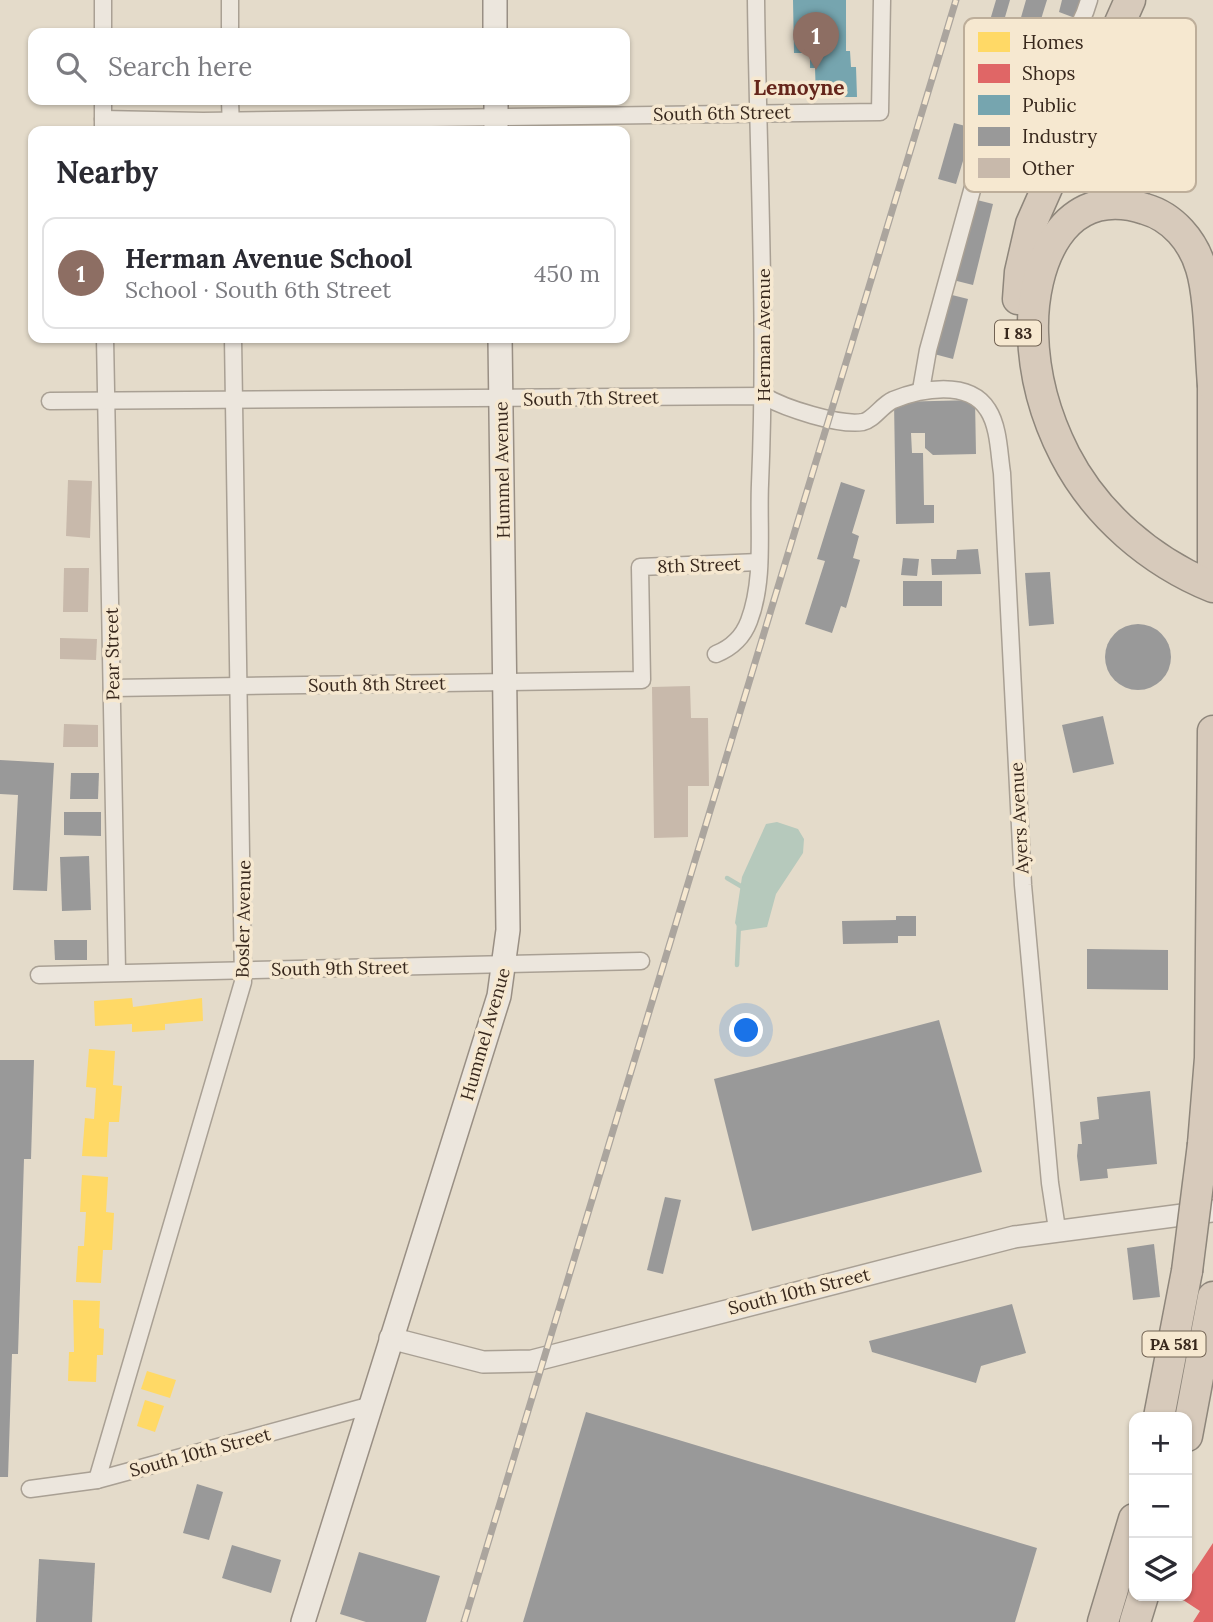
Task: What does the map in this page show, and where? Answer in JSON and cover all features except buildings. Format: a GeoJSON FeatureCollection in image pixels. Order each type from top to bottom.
{"type":"FeatureCollection","features":[{"type":"Feature","properties":{"kind":"highway","name":"I 83"},"geometry":{"type":"LineString","coordinates":[[1122,18],[1130,0]]}},
{"type":"Feature","properties":{"kind":"highway","name":"I 83"},"geometry":{"type":"LineString","coordinates":[[1045,192],[1031,224],[1020,272],[1017,349],[1027,401],[1038,436],[1059,476],[1086,513],[1135,562],[1161,579],[1213,604]]}},
{"type":"Feature","properties":{"kind":"highway"},"geometry":{"type":"LineString","coordinates":[[1213,385],[1202,270],[1190,243],[1174,225],[1148,209],[1115,204],[1089,209],[1068,221],[1047,251],[1033,304],[1035,362],[1044,404],[1055,432],[1082,482],[1119,527],[1166,564],[1213,587]]}},
{"type":"Feature","properties":{"kind":"highway"},"geometry":{"type":"LineString","coordinates":[[1213,374],[1213,581]]}},
{"type":"Feature","properties":{"kind":"highway","name":"PA 581"},"geometry":{"type":"LineString","coordinates":[[1161,1412],[1188,1271],[1203,1144],[1210,1046],[1213,731]]}},
{"type":"Feature","properties":{"kind":"highway","name":"PA 581"},"geometry":{"type":"LineString","coordinates":[[1191,1412],[1213,1297]]}},
{"type":"Feature","properties":{"kind":"highway"},"geometry":{"type":"LineString","coordinates":[[1103,1622],[1129,1536]]}},
{"type":"Feature","properties":{"kind":"highway"},"geometry":{"type":"LineString","coordinates":[[1135,1622],[1141,1601]]}},
{"type":"Feature","properties":{"kind":"main road"},"geometry":{"type":"LineString","coordinates":[[495,0],[495,28]]}},
{"type":"Feature","properties":{"kind":"main road","name":"Hummel Avenue"},"geometry":{"type":"LineString","coordinates":[[303,1622],[368,1406],[495,1009],[505,964],[508,930],[500,343]]}},
{"type":"Feature","properties":{"kind":"street"},"geometry":{"type":"LineString","coordinates":[[103,0],[103,28]]}},
{"type":"Feature","properties":{"kind":"street"},"geometry":{"type":"LineString","coordinates":[[230,0],[230,28]]}},
{"type":"Feature","properties":{"kind":"street","name":"Herman Avenue"},"geometry":{"type":"LineString","coordinates":[[716,654],[736,642],[749,621],[759,562],[764,396],[756,0]]}},
{"type":"Feature","properties":{"kind":"street","name":"South 6th Street"},"geometry":{"type":"LineString","coordinates":[[103,125],[231,126],[496,116],[880,112],[882,0]]}},
{"type":"Feature","properties":{"kind":"street"},"geometry":{"type":"LineString","coordinates":[[1083,18],[1090,0]]}},
{"type":"Feature","properties":{"kind":"street"},"geometry":{"type":"LineString","coordinates":[[103,105],[103,125]]}},
{"type":"Feature","properties":{"kind":"street"},"geometry":{"type":"LineString","coordinates":[[230,105],[231,126]]}},
{"type":"Feature","properties":{"kind":"street"},"geometry":{"type":"LineString","coordinates":[[921,390],[928,351],[972,192]]}},
{"type":"Feature","properties":{"kind":"street","name":"Pear Street"},"geometry":{"type":"LineString","coordinates":[[105,343],[117,971]]}},
{"type":"Feature","properties":{"kind":"street","name":"Bosler Avenue"},"geometry":{"type":"LineString","coordinates":[[97,1480],[243,982],[233,343]]}},
{"type":"Feature","properties":{"kind":"street","name":"South 7th Street"},"geometry":{"type":"LineString","coordinates":[[50,401],[501,400],[764,396],[799,412],[865,422],[888,402],[921,390],[961,393],[975,398],[988,408]]}},
{"type":"Feature","properties":{"kind":"street","name":"Ayers Avenue"},"geometry":{"type":"LineString","coordinates":[[988,408],[997,438],[1002,473],[1023,885],[1050,1183],[1057,1229]]}},
{"type":"Feature","properties":{"kind":"street","name":"8th Street"},"geometry":{"type":"LineString","coordinates":[[642,680],[640,567],[759,562]]}},
{"type":"Feature","properties":{"kind":"street","name":"South 8th Street"},"geometry":{"type":"LineString","coordinates":[[112,688],[642,680]]}},
{"type":"Feature","properties":{"kind":"street","name":"South 9th Street"},"geometry":{"type":"LineString","coordinates":[[39,975],[117,971],[641,961]]}},
{"type":"Feature","properties":{"kind":"street","name":"South 10th Street"},"geometry":{"type":"LineString","coordinates":[[390,1338],[483,1362],[532,1361],[1014,1237],[1057,1229],[1213,1211]]}},
{"type":"Feature","properties":{"kind":"street","name":"South 10th Street"},"geometry":{"type":"LineString","coordinates":[[30,1489],[97,1480],[368,1406]]}},
{"type":"Feature","properties":{"kind":"shaded area"},"geometry":{"type":"Polygon","coordinates":[[[777,822],[798,829],[804,839],[803,853],[776,894],[767,927],[740,931],[735,923],[742,877],[766,824],[777,822]]]}},
{"type":"Feature","properties":{"kind":"waterway"},"geometry":{"type":"LineString","coordinates":[[727,878],[744,888]]}},
{"type":"Feature","properties":{"kind":"waterway"},"geometry":{"type":"LineString","coordinates":[[737,965],[739,924]]}},
{"type":"Feature","properties":{"kind":"railway"},"geometry":{"type":"LineString","coordinates":[[464,1622],[956,0]]}},
{"type":"Feature","properties":{"kind":"place","name":"Herman Avenue School"},"geometry":{"type":"Point","coordinates":[816,70]}},
{"type":"Feature","properties":{"kind":"district","name":"Lemoyne"},"geometry":{"type":"Point","coordinates":[799,87]}}]}
